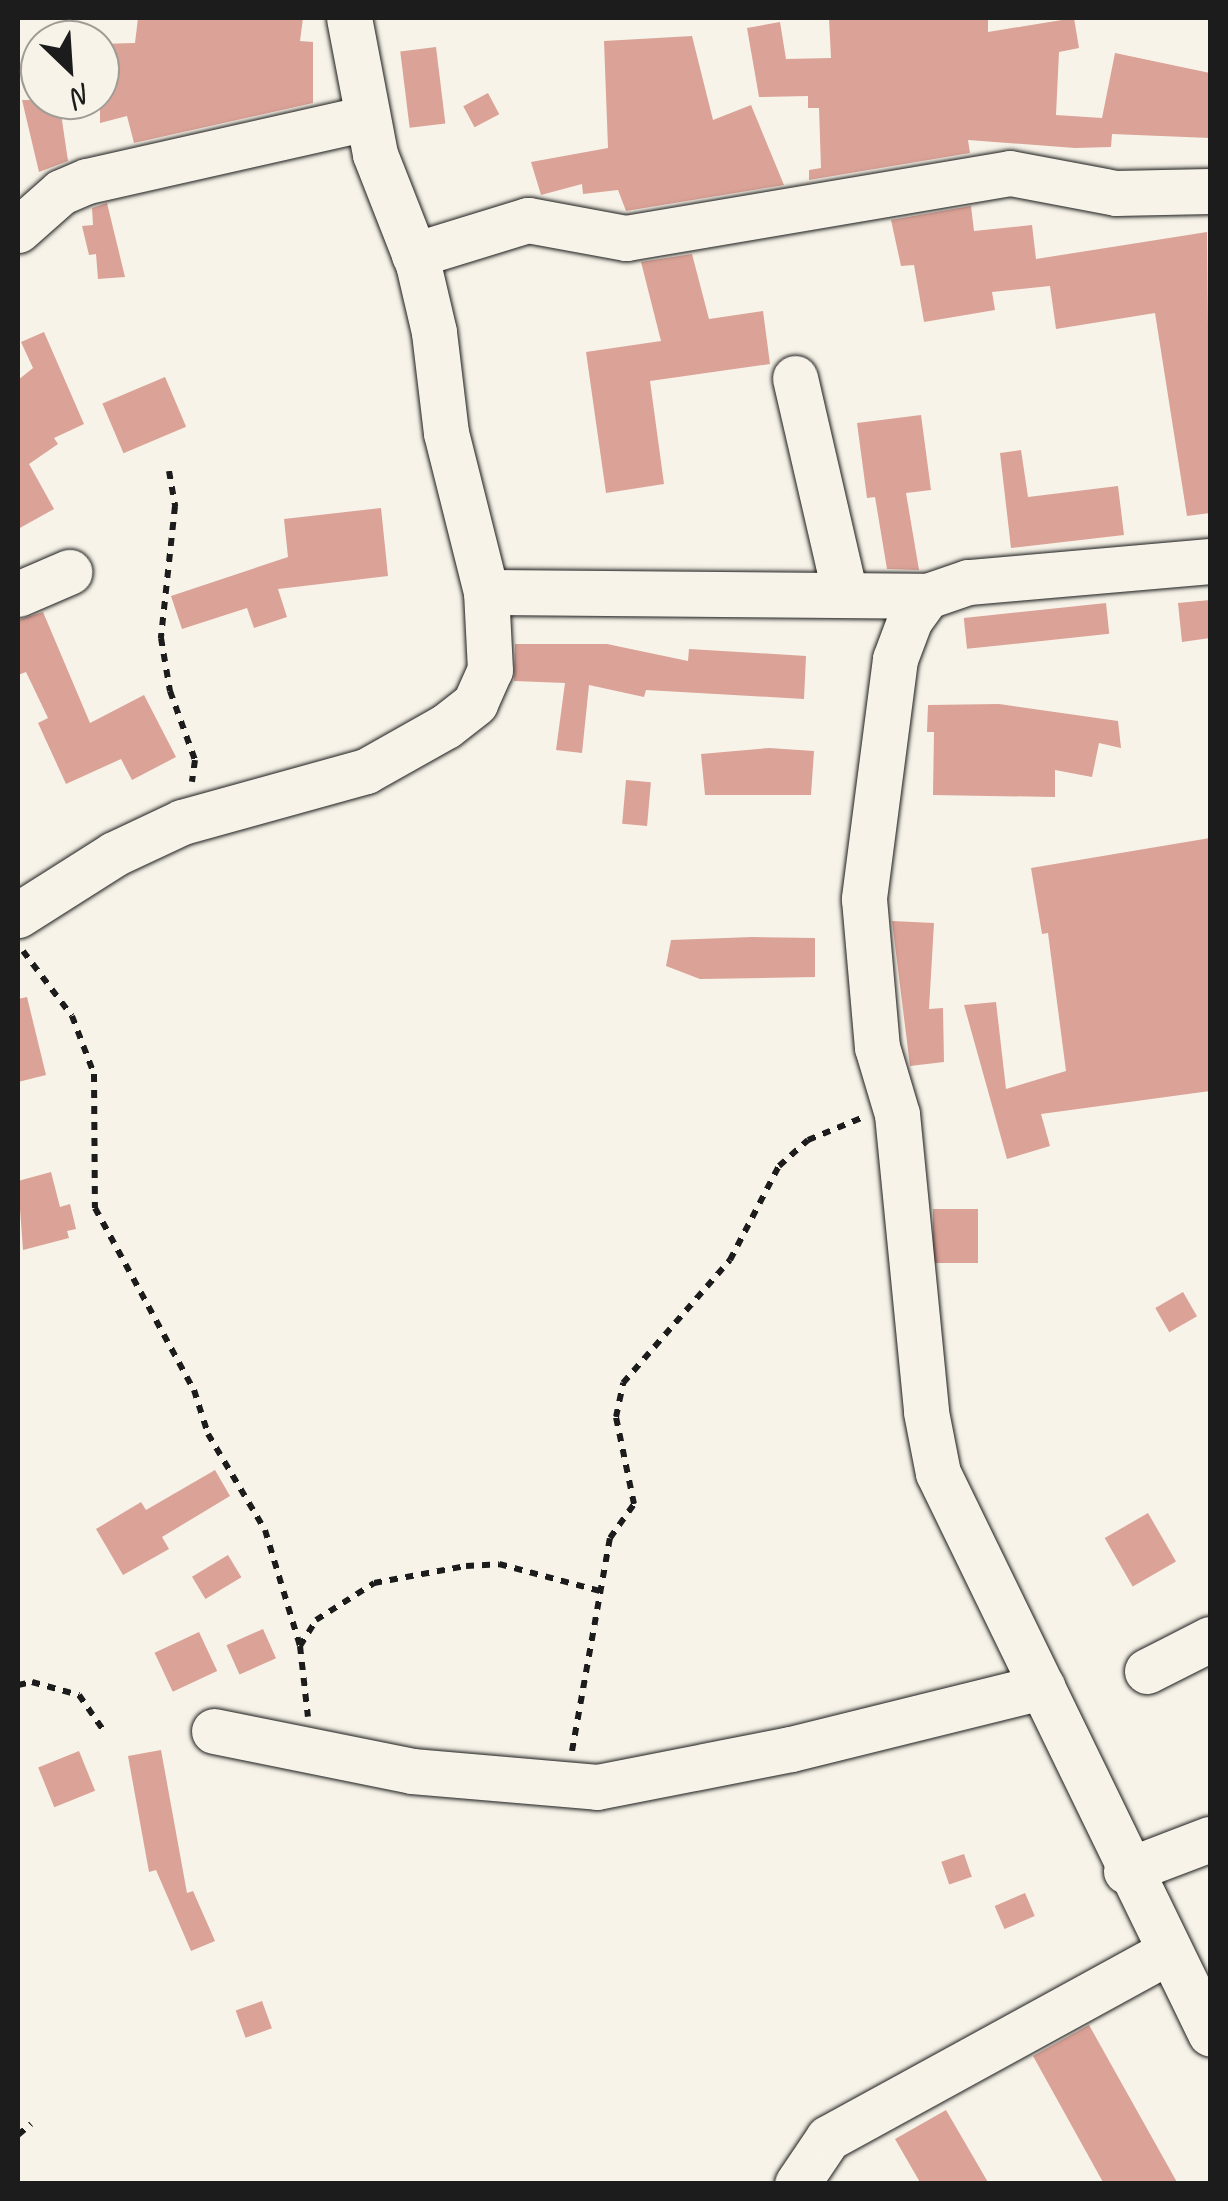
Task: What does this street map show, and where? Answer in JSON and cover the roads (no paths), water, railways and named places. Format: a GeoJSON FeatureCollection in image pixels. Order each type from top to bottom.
{"type":"FeatureCollection","features":[{"type":"Feature","properties":{"kind":"street"},"geometry":{"type":"LineString","coordinates":[[18,915],[114,854],[182,822],[366,771],[446,726],[475,703],[490,670],[486,592],[461,505],[434,332],[414,255],[367,118],[349,18]]}},
{"type":"Feature","properties":{"kind":"street"},"geometry":{"type":"LineString","coordinates":[[18,230],[61,192],[87,181],[367,118]]}},
{"type":"Feature","properties":{"kind":"street"},"geometry":{"type":"LineString","coordinates":[[414,255],[528,220],[550,219],[606,239],[626,238],[1010,173],[1116,193],[1210,191]]}},
{"type":"Feature","properties":{"kind":"street"},"geometry":{"type":"LineString","coordinates":[[796,378],[845,594]]}},
{"type":"Feature","properties":{"kind":"street"},"geometry":{"type":"LineString","coordinates":[[486,592],[927,596],[968,582],[1210,561]]}},
{"type":"Feature","properties":{"kind":"street"},"geometry":{"type":"LineString","coordinates":[[18,594],[69,572]]}},
{"type":"Feature","properties":{"kind":"street"},"geometry":{"type":"LineString","coordinates":[[927,596],[910,619],[896,659],[864,899],[876,1048],[897,1114],[926,1412],[938,1473],[1042,1686],[1126,1871],[1210,2033]]}},
{"type":"Feature","properties":{"kind":"street"},"geometry":{"type":"LineString","coordinates":[[1147,1670],[1210,1638]]}},
{"type":"Feature","properties":{"kind":"street"},"geometry":{"type":"LineString","coordinates":[[214,1731],[308,1746],[412,1770],[598,1787],[791,1749],[1042,1686]]}},
{"type":"Feature","properties":{"kind":"street"},"geometry":{"type":"LineString","coordinates":[[1126,1871],[1210,1839]]}},
{"type":"Feature","properties":{"kind":"street"},"geometry":{"type":"LineString","coordinates":[[797,2184],[828,2138],[1168,1952]]}}]}
